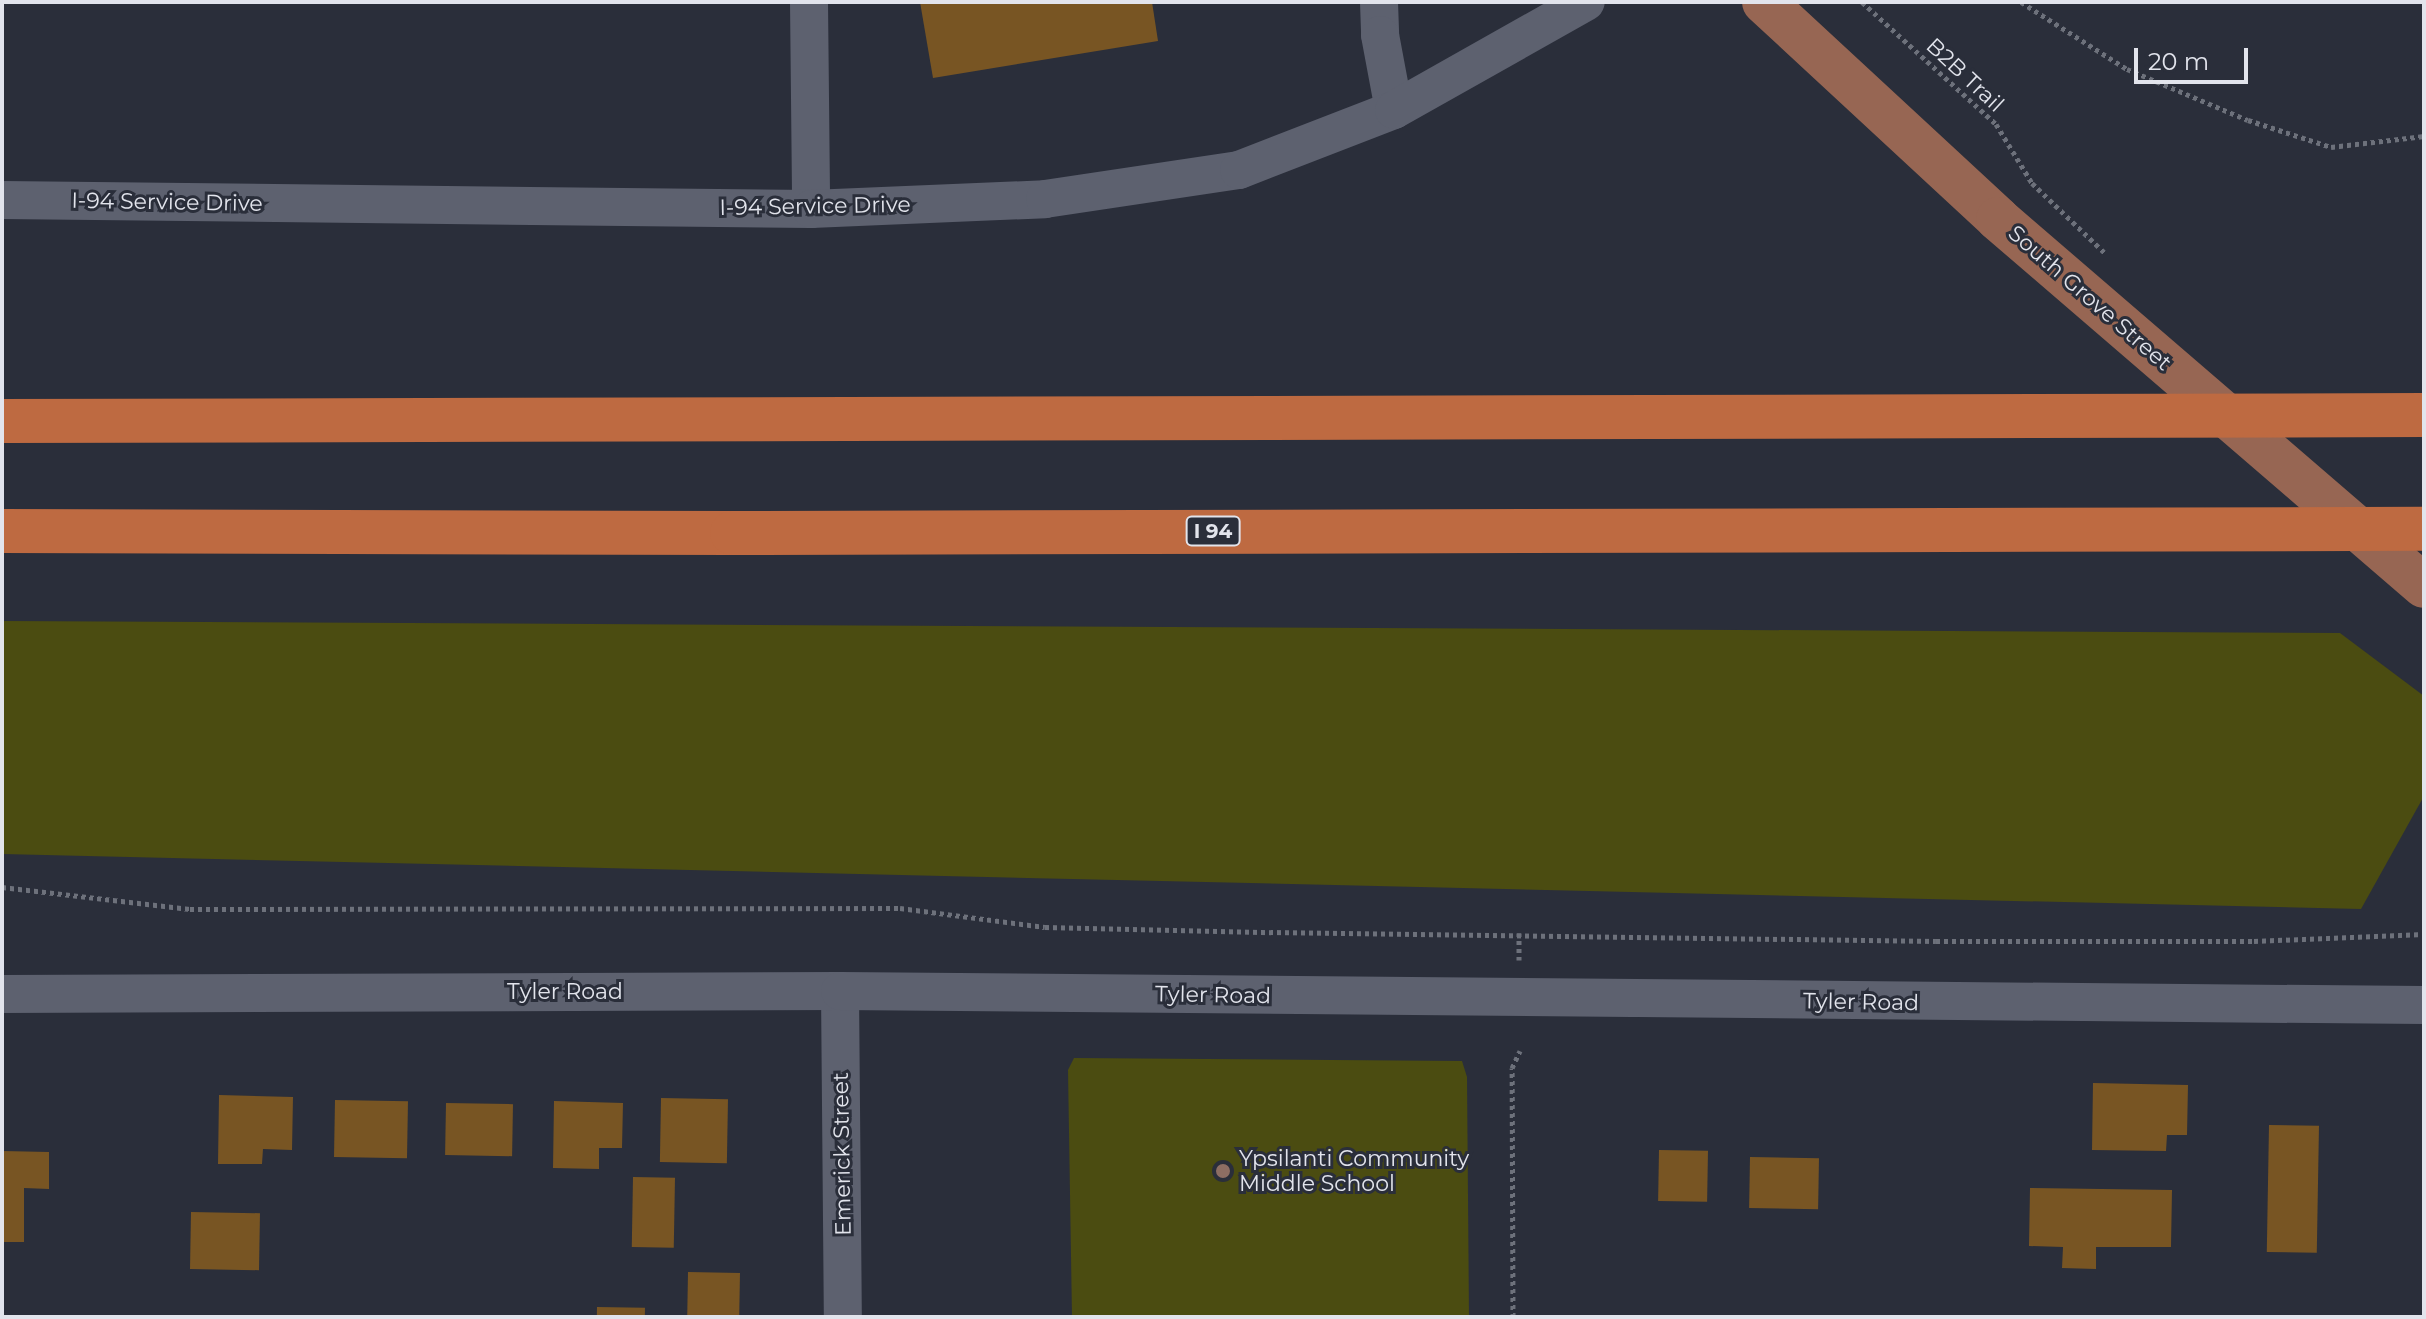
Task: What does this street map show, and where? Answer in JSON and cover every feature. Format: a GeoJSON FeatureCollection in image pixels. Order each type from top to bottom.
{"type":"FeatureCollection","features":[{"type":"Feature","properties":{"kind":"highway"},"geometry":{"type":"LineString","coordinates":[[2,421],[2424,415]]}},
{"type":"Feature","properties":{"kind":"highway","name":"I 94"},"geometry":{"type":"LineString","coordinates":[[2,531],[2424,529]]}},
{"type":"Feature","properties":{"kind":"main road","name":"South Grove Street"},"geometry":{"type":"LineString","coordinates":[[1764,2],[1846,82],[1998,219],[2424,586]]}},
{"type":"Feature","properties":{"kind":"street"},"geometry":{"type":"LineString","coordinates":[[809,2],[811,209]]}},
{"type":"Feature","properties":{"kind":"street"},"geometry":{"type":"LineString","coordinates":[[1379,2],[1380,35],[1394,110]]}},
{"type":"Feature","properties":{"kind":"street","name":"I-94 Service Drive"},"geometry":{"type":"LineString","coordinates":[[2,200],[811,209],[1045,199],[1239,170],[1394,110],[1563,8]]}},
{"type":"Feature","properties":{"kind":"street","name":"Tyler Road"},"geometry":{"type":"LineString","coordinates":[[2,994],[840,991],[2424,1005]]}},
{"type":"Feature","properties":{"kind":"street","name":"Emerick Street"},"geometry":{"type":"LineString","coordinates":[[840,991],[843,1317]]}},
{"type":"Feature","properties":{"kind":"path","name":"B2B Trail"},"geometry":{"type":"LineString","coordinates":[[1862,2],[1996,124],[2032,183]]}},
{"type":"Feature","properties":{"kind":"path"},"geometry":{"type":"LineString","coordinates":[[2021,2],[2127,69],[2248,120],[2331,147],[2424,136]]}},
{"type":"Feature","properties":{"kind":"path"},"geometry":{"type":"LineString","coordinates":[[2,887],[190,909],[900,908],[1045,927],[1261,932],[2015,941],[2254,941],[2424,934]]}},
{"type":"Feature","properties":{"kind":"path"},"geometry":{"type":"LineString","coordinates":[[1513,1317],[1512,1068],[1520,1051]]}},
{"type":"Feature","properties":{"kind":"shaded area"},"geometry":{"type":"Polygon","coordinates":[[[2,621],[2340,633],[2424,696],[2424,796],[2361,909],[2,854],[2,621]]]}},
{"type":"Feature","properties":{"kind":"shaded area"},"geometry":{"type":"Polygon","coordinates":[[[1074,1058],[1462,1061],[1467,1077],[1469,1317],[1072,1317],[1068,1070],[1074,1058]]]}},
{"type":"Feature","properties":{"kind":"building"},"geometry":{"type":"Polygon","coordinates":[[[920,2],[1152,2],[1158,41],[933,78],[920,2]]]}},
{"type":"Feature","properties":{"kind":"building"},"geometry":{"type":"Polygon","coordinates":[[[2093,1083],[2188,1085],[2187,1135],[2167,1135],[2166,1151],[2092,1150],[2093,1083]]]}},
{"type":"Feature","properties":{"kind":"building"},"geometry":{"type":"Polygon","coordinates":[[[219,1095],[293,1097],[292,1150],[263,1149],[262,1164],[218,1164],[219,1095]]]}},
{"type":"Feature","properties":{"kind":"building"},"geometry":{"type":"Polygon","coordinates":[[[661,1098],[728,1099],[727,1163],[660,1162],[661,1098]]]}},
{"type":"Feature","properties":{"kind":"building"},"geometry":{"type":"Polygon","coordinates":[[[335,1100],[408,1101],[407,1158],[334,1157],[335,1100]]]}},
{"type":"Feature","properties":{"kind":"building"},"geometry":{"type":"Polygon","coordinates":[[[554,1101],[623,1103],[622,1148],[599,1148],[599,1169],[553,1168],[554,1101]]]}},
{"type":"Feature","properties":{"kind":"building"},"geometry":{"type":"Polygon","coordinates":[[[446,1103],[513,1104],[512,1156],[445,1155],[446,1103]]]}},
{"type":"Feature","properties":{"kind":"building"},"geometry":{"type":"Polygon","coordinates":[[[2269,1125],[2319,1126],[2317,1253],[2267,1252],[2269,1125]]]}},
{"type":"Feature","properties":{"kind":"building"},"geometry":{"type":"Polygon","coordinates":[[[1659,1150],[1708,1151],[1707,1202],[1658,1201],[1659,1150]]]}},
{"type":"Feature","properties":{"kind":"building"},"geometry":{"type":"Polygon","coordinates":[[[2,1151],[49,1152],[49,1189],[24,1188],[24,1242],[2,1242],[2,1151]]]}},
{"type":"Feature","properties":{"kind":"building"},"geometry":{"type":"Polygon","coordinates":[[[1750,1157],[1819,1158],[1818,1209],[1749,1208],[1750,1157]]]}},
{"type":"Feature","properties":{"kind":"building"},"geometry":{"type":"Polygon","coordinates":[[[633,1177],[675,1178],[674,1248],[632,1247],[633,1177]]]}},
{"type":"Feature","properties":{"kind":"building"},"geometry":{"type":"Polygon","coordinates":[[[2030,1188],[2172,1190],[2171,1247],[2096,1247],[2096,1269],[2062,1268],[2063,1247],[2029,1246],[2030,1188]]]}},
{"type":"Feature","properties":{"kind":"building"},"geometry":{"type":"Polygon","coordinates":[[[191,1212],[260,1213],[259,1270],[190,1269],[191,1212]]]}},
{"type":"Feature","properties":{"kind":"building"},"geometry":{"type":"Polygon","coordinates":[[[688,1272],[740,1273],[739,1317],[687,1317],[688,1272]]]}},
{"type":"Feature","properties":{"kind":"building"},"geometry":{"type":"Polygon","coordinates":[[[597,1307],[645,1308],[645,1317],[597,1317],[597,1307]]]}},
{"type":"Feature","properties":{"kind":"place","name":"Ypsilanti Community Middle School"},"geometry":{"type":"Point","coordinates":[1223,1171]}}]}
